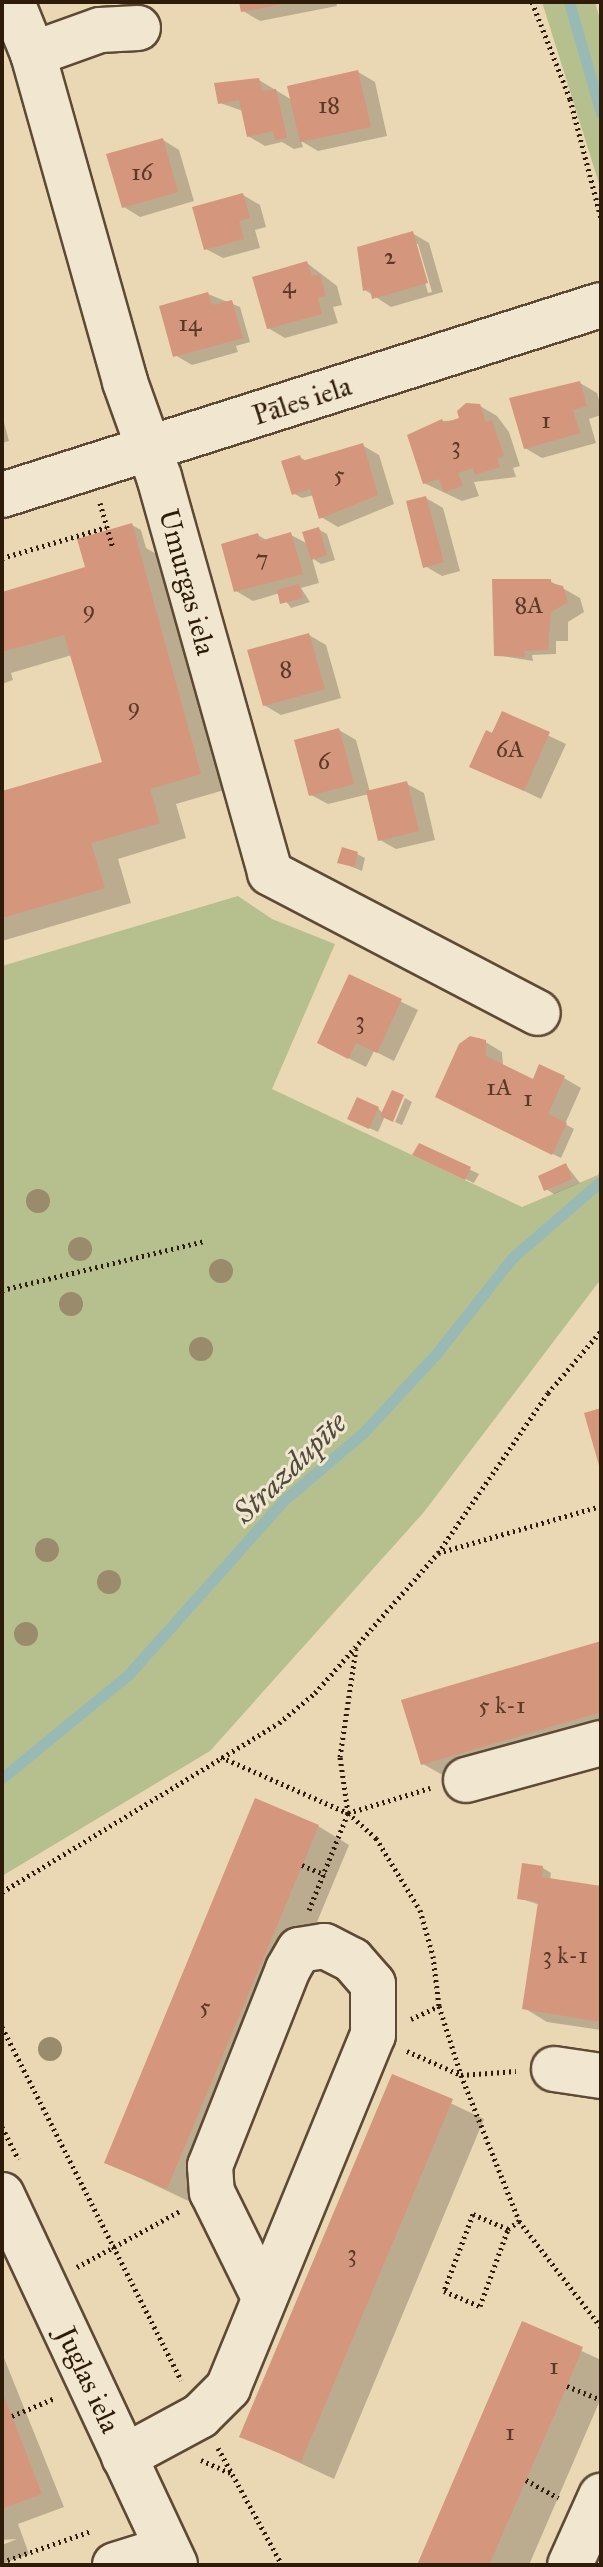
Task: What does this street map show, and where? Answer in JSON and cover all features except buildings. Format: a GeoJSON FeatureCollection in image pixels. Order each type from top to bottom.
{"type":"FeatureCollection","features":[{"type":"Feature","properties":{"kind":"street","name":"Umurgas iela"},"geometry":{"type":"LineString","coordinates":[[12,2],[33,54],[125,382],[150,451],[231,814],[270,873],[538,1013]]}},
{"type":"Feature","properties":{"kind":"street"},"geometry":{"type":"LineString","coordinates":[[33,54],[100,30],[138,28]]}},
{"type":"Feature","properties":{"kind":"street","name":"Pāles iela"},"geometry":{"type":"LineString","coordinates":[[2,495],[150,451],[601,305]]}},
{"type":"Feature","properties":{"kind":"street"},"geometry":{"type":"LineString","coordinates":[[466,1780],[601,1743]]}},
{"type":"Feature","properties":{"kind":"street"},"geometry":{"type":"LineString","coordinates":[[124,2457],[200,2416],[228,2388],[373,2035],[373,1984],[352,1960],[324,1946],[299,1950],[210,2166],[212,2192],[264,2297]]}},
{"type":"Feature","properties":{"kind":"street","name":"Juglas iela"},"geometry":{"type":"LineString","coordinates":[[2,2195],[170,2557]]}},
{"type":"Feature","properties":{"kind":"street"},"geometry":{"type":"LineString","coordinates":[[570,2565],[601,2496]]}},
{"type":"Feature","properties":{"kind":"street"},"geometry":{"type":"LineString","coordinates":[[106,2547],[170,2557]]}},
{"type":"Feature","properties":{"kind":"path"},"geometry":{"type":"LineString","coordinates":[[532,2],[570,99],[601,218]]}},
{"type":"Feature","properties":{"kind":"path"},"geometry":{"type":"LineString","coordinates":[[97,495],[113,548]]}},
{"type":"Feature","properties":{"kind":"path"},"geometry":{"type":"LineString","coordinates":[[2,558],[107,527]]}},
{"type":"Feature","properties":{"kind":"path"},"geometry":{"type":"LineString","coordinates":[[2,1290],[204,1241]]}},
{"type":"Feature","properties":{"kind":"path"},"geometry":{"type":"LineString","coordinates":[[2,1892],[279,1723],[357,1648],[438,1553],[548,1393],[601,1331]]}},
{"type":"Feature","properties":{"kind":"path"},"geometry":{"type":"LineString","coordinates":[[438,1553],[601,1506]]}},
{"type":"Feature","properties":{"kind":"path"},"geometry":{"type":"LineString","coordinates":[[299,1950],[306,1918],[348,1813],[340,1757],[357,1648]]}},
{"type":"Feature","properties":{"kind":"path"},"geometry":{"type":"LineString","coordinates":[[221,1757],[348,1813],[376,1838],[420,1910],[433,1956],[439,2006],[461,2075],[519,2221],[601,2327]]}},
{"type":"Feature","properties":{"kind":"path"},"geometry":{"type":"LineString","coordinates":[[348,1813],[466,1780]]}},
{"type":"Feature","properties":{"kind":"path"},"geometry":{"type":"LineString","coordinates":[[302,1865],[325,1875]]}},
{"type":"Feature","properties":{"kind":"path"},"geometry":{"type":"LineString","coordinates":[[2,2027],[112,2251],[282,2565]]}},
{"type":"Feature","properties":{"kind":"path"},"geometry":{"type":"LineString","coordinates":[[373,2035],[461,2075],[575,2064]]}},
{"type":"Feature","properties":{"kind":"path"},"geometry":{"type":"LineString","coordinates":[[42,2282],[112,2251],[212,2192]]}},
{"type":"Feature","properties":{"kind":"path"},"geometry":{"type":"LineString","coordinates":[[508,2229],[473,2214],[444,2291],[480,2306],[508,2229],[519,2221]]}},
{"type":"Feature","properties":{"kind":"path"},"geometry":{"type":"LineString","coordinates":[[567,2386],[601,2400]]}},
{"type":"Feature","properties":{"kind":"path"},"geometry":{"type":"LineString","coordinates":[[12,2416],[66,2394]]}},
{"type":"Feature","properties":{"kind":"path"},"geometry":{"type":"LineString","coordinates":[[2,2562],[106,2547]]}},
{"type":"Feature","properties":{"kind":"green space"},"geometry":{"type":"Polygon","coordinates":[[[542,2],[595,2],[601,23],[601,190],[542,2]]]}},
{"type":"Feature","properties":{"kind":"green space"},"geometry":{"type":"Polygon","coordinates":[[[238,896],[272,919],[335,944],[272,1089],[522,1207],[598,1175],[601,1166],[601,1279],[424,1512],[210,1751],[2,1876],[2,966],[238,896]]]}},
{"type":"Feature","properties":{"kind":"waterway","name":"Strazdupīte"},"geometry":{"type":"LineString","coordinates":[[569,2],[601,113]]}},
{"type":"Feature","properties":{"kind":"waterway","name":"Strazdupīte"},"geometry":{"type":"LineString","coordinates":[[2,1778],[128,1675],[283,1501],[364,1432],[436,1354],[513,1257],[601,1181]]}}]}
